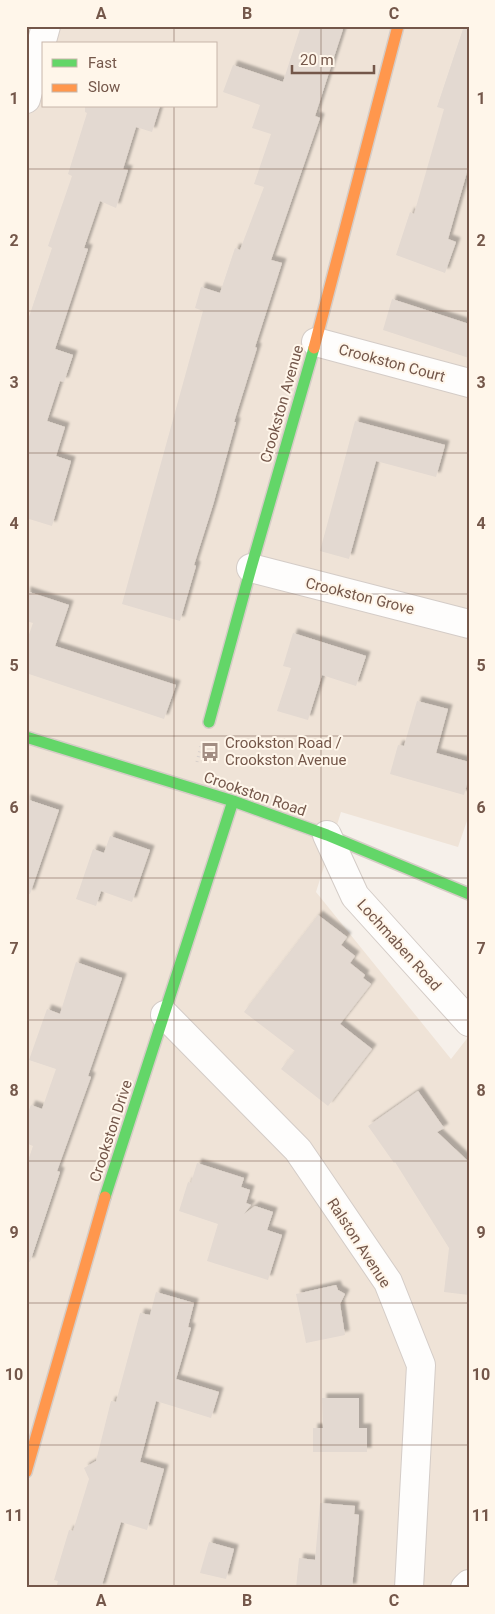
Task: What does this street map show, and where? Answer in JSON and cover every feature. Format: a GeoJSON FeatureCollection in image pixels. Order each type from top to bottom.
{"type":"FeatureCollection","features":[{"type":"Feature","properties":{"kind":"street"},"geometry":{"type":"LineString","coordinates":[[26,99],[46,26]]}},
{"type":"Feature","properties":{"kind":"street","name":"Crookston Avenue"},"geometry":{"type":"LineString","coordinates":[[209,722],[316,342],[398,26]]}},
{"type":"Feature","properties":{"kind":"street","name":"Crookston Court"},"geometry":{"type":"LineString","coordinates":[[316,342],[469,383]]}},
{"type":"Feature","properties":{"kind":"street","name":"Crookston Grove"},"geometry":{"type":"LineString","coordinates":[[251,568],[469,624]]}},
{"type":"Feature","properties":{"kind":"street","name":"Crookston Road"},"geometry":{"type":"LineString","coordinates":[[26,737],[233,801],[327,835],[469,894]]}},
{"type":"Feature","properties":{"kind":"street","name":"Crookston Drive"},"geometry":{"type":"LineString","coordinates":[[26,1472],[108,1187],[233,801]]}},
{"type":"Feature","properties":{"kind":"street","name":"Lochmaben Road"},"geometry":{"type":"LineString","coordinates":[[327,835],[355,896],[469,1022]]}},
{"type":"Feature","properties":{"kind":"street","name":"Ralston Avenue"},"geometry":{"type":"LineString","coordinates":[[165,1015],[298,1150],[388,1282],[421,1365],[409,1588]]}},
{"type":"Feature","properties":{"kind":"street"},"geometry":{"type":"LineString","coordinates":[[465,1588],[469,1584]]}},
{"type":"Feature","properties":{"kind":"path"},"geometry":{"type":"LineString","coordinates":[[189,788],[209,722]]}},
{"type":"Feature","properties":{"kind":"shaded area"},"geometry":{"type":"Polygon","coordinates":[[[26,26],[469,26],[469,815],[458,847],[341,812],[316,892],[451,1059],[469,1036],[469,1588],[26,1588],[26,26]]]}},
{"type":"Feature","properties":{"kind":"building"},"geometry":{"type":"Polygon","coordinates":[[[301,26],[344,26],[315,116],[320,118],[271,260],[282,263],[255,347],[257,348],[234,422],[236,422],[194,565],[196,566],[180,621],[122,604],[203,311],[195,308],[201,287],[220,293],[235,248],[240,250],[264,187],[254,184],[271,134],[252,128],[260,105],[223,92],[233,65],[283,82],[301,26]]]}},
{"type":"Feature","properties":{"kind":"building"},"geometry":{"type":"Polygon","coordinates":[[[464,26],[469,26],[469,165],[448,239],[456,242],[445,273],[396,255],[410,212],[414,214],[444,109],[437,107],[464,26]]]}},
{"type":"Feature","properties":{"kind":"building"},"geometry":{"type":"Polygon","coordinates":[[[85,108],[159,108],[152,132],[136,127],[123,169],[128,170],[116,208],[100,201],[84,248],[88,249],[55,349],[73,355],[64,382],[60,381],[47,421],[65,427],[56,456],[71,461],[52,526],[26,518],[26,326],[52,248],[48,246],[72,176],[68,174],[87,113],[85,108]]]}},
{"type":"Feature","properties":{"kind":"building"},"geometry":{"type":"Polygon","coordinates":[[[392,299],[469,324],[469,358],[383,330],[392,299]]]}},
{"type":"Feature","properties":{"kind":"building"},"geometry":{"type":"Polygon","coordinates":[[[355,421],[445,445],[436,477],[376,461],[349,559],[320,551],[355,421]]]}},
{"type":"Feature","properties":{"kind":"building"},"geometry":{"type":"Polygon","coordinates":[[[26,591],[69,605],[55,646],[176,685],[164,719],[26,673],[26,643],[33,623],[26,621],[26,591]]]}},
{"type":"Feature","properties":{"kind":"building"},"geometry":{"type":"Polygon","coordinates":[[[293,633],[366,656],[356,686],[322,675],[308,720],[277,711],[291,668],[283,666],[293,633]]]}},
{"type":"Feature","properties":{"kind":"building"},"geometry":{"type":"Polygon","coordinates":[[[417,701],[448,709],[436,753],[469,762],[469,777],[464,795],[390,774],[398,745],[404,746],[417,701]]]}},
{"type":"Feature","properties":{"kind":"building"},"geometry":{"type":"Polygon","coordinates":[[[26,799],[59,810],[30,894],[26,893],[26,799]]]}},
{"type":"Feature","properties":{"kind":"building"},"geometry":{"type":"Polygon","coordinates":[[[110,836],[150,850],[132,902],[101,891],[96,906],[76,899],[93,849],[104,853],[110,836]]]}},
{"type":"Feature","properties":{"kind":"building"},"geometry":{"type":"Polygon","coordinates":[[[318,915],[347,937],[341,945],[355,956],[350,963],[365,975],[363,978],[371,984],[340,1024],[372,1049],[328,1106],[281,1069],[295,1051],[244,1012],[318,915]]]}},
{"type":"Feature","properties":{"kind":"building"},"geometry":{"type":"Polygon","coordinates":[[[76,962],[122,978],[88,1076],[91,1077],[57,1171],[60,1172],[30,1262],[26,1261],[26,1167],[33,1146],[26,1143],[26,1117],[31,1105],[42,1109],[56,1069],[29,1060],[47,1009],[60,1014],[76,962]]]}},
{"type":"Feature","properties":{"kind":"building"},"geometry":{"type":"Polygon","coordinates":[[[418,1091],[444,1128],[437,1132],[469,1162],[469,1295],[444,1292],[449,1248],[395,1162],[368,1126],[418,1091]]]}},
{"type":"Feature","properties":{"kind":"building"},"geometry":{"type":"Polygon","coordinates":[[[197,1163],[244,1178],[241,1187],[250,1190],[246,1203],[251,1205],[244,1214],[255,1206],[273,1212],[267,1230],[282,1235],[268,1280],[207,1261],[218,1224],[179,1211],[188,1182],[191,1183],[197,1163]]]}},
{"type":"Feature","properties":{"kind":"building"},"geometry":{"type":"Polygon","coordinates":[[[336,1285],[338,1290],[345,1294],[340,1304],[345,1335],[306,1343],[296,1294],[336,1285]]]}},
{"type":"Feature","properties":{"kind":"building"},"geometry":{"type":"Polygon","coordinates":[[[156,1292],[194,1303],[188,1327],[191,1328],[176,1379],[219,1392],[211,1418],[156,1401],[140,1462],[164,1469],[147,1530],[121,1522],[101,1588],[56,1588],[58,1581],[54,1580],[69,1530],[73,1531],[89,1479],[84,1468],[96,1461],[111,1401],[116,1402],[140,1313],[150,1315],[156,1292]]]}},
{"type":"Feature","properties":{"kind":"building"},"geometry":{"type":"Polygon","coordinates":[[[322,1398],[359,1398],[359,1428],[367,1428],[367,1452],[313,1452],[313,1428],[323,1428],[322,1398]]]}},
{"type":"Feature","properties":{"kind":"building"},"geometry":{"type":"Polygon","coordinates":[[[320,1503],[355,1506],[354,1514],[359,1515],[352,1588],[296,1588],[299,1558],[315,1560],[320,1503]]]}},
{"type":"Feature","properties":{"kind":"building"},"geometry":{"type":"Polygon","coordinates":[[[209,1542],[234,1549],[226,1579],[200,1573],[209,1542]]]}},
{"type":"Feature","properties":{"kind":"traffic: fast"},"geometry":{"type":"LineString","coordinates":[[209,722],[314,348]]}},
{"type":"Feature","properties":{"kind":"traffic: fast"},"geometry":{"type":"LineString","coordinates":[[26,737],[233,801],[327,835],[469,894]]}},
{"type":"Feature","properties":{"kind":"traffic: fast"},"geometry":{"type":"LineString","coordinates":[[105,1197],[233,801]]}},
{"type":"Feature","properties":{"kind":"traffic: slow"},"geometry":{"type":"LineString","coordinates":[[314,348],[398,26]]}},
{"type":"Feature","properties":{"kind":"traffic: slow"},"geometry":{"type":"LineString","coordinates":[[26,1472],[105,1197]]}},
{"type":"Feature","properties":{"kind":"place","name":"Crookston Road / Crookston Avenue"},"geometry":{"type":"Point","coordinates":[210,752]}}]}
